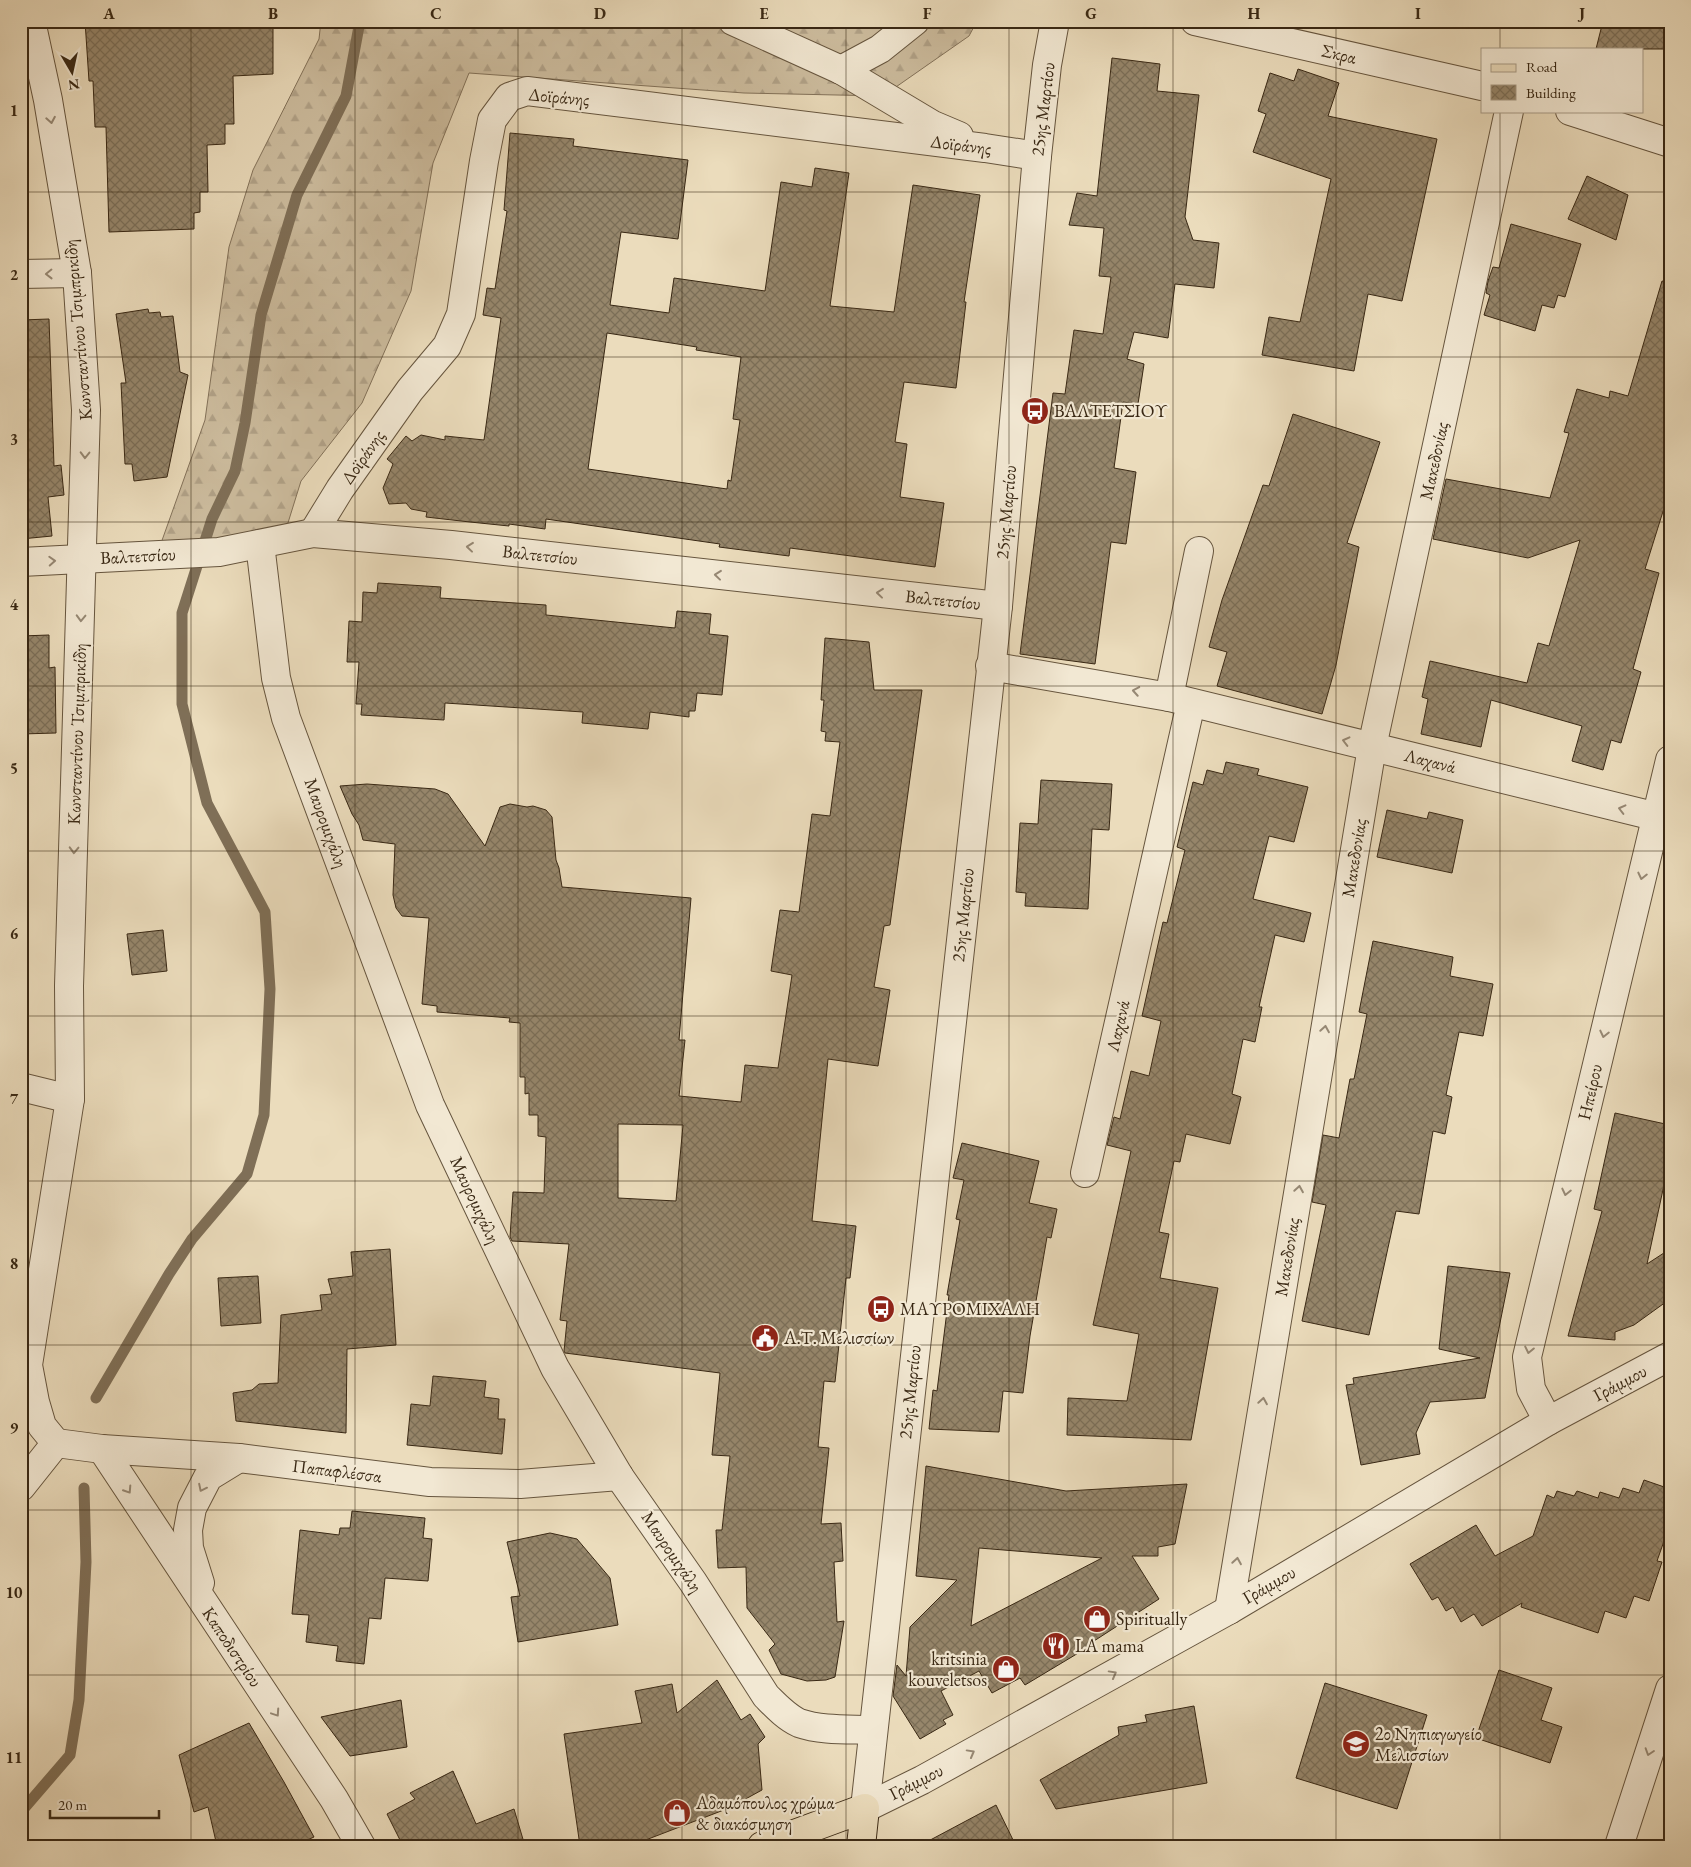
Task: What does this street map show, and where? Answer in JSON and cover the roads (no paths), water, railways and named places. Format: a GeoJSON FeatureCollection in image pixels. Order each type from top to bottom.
{"type":"FeatureCollection","features":[{"type":"Feature","properties":{"kind":"main road"},"geometry":{"type":"LineString","coordinates":[[762,1846],[865,1808],[861,1846]]}},
{"type":"Feature","properties":{"kind":"street","name":"Κωνσταντίνου Τσιμπρικίδη"},"geometry":{"type":"LineString","coordinates":[[31,21],[48,100],[77,273],[86,410],[69,986],[70,1099],[28,1365],[28,1403],[42,1426],[56,1443]]}},
{"type":"Feature","properties":{"kind":"street"},"geometry":{"type":"LineString","coordinates":[[733,21],[841,70],[933,125],[984,148]]}},
{"type":"Feature","properties":{"kind":"street"},"geometry":{"type":"LineString","coordinates":[[841,70],[880,49],[915,21]]}},
{"type":"Feature","properties":{"kind":"street","name":"25ης Μαρτίου"},"geometry":{"type":"LineString","coordinates":[[865,1808],[998,606],[1037,156],[1047,66],[1055,21]]}},
{"type":"Feature","properties":{"kind":"street","name":"Σκρα"},"geometry":{"type":"LineString","coordinates":[[1195,21],[1481,86]]}},
{"type":"Feature","properties":{"kind":"street","name":"Δοϊράνης"},"geometry":{"type":"LineString","coordinates":[[313,533],[340,489],[405,398],[447,346],[461,314],[492,120],[509,97],[527,91],[1037,156]]}},
{"type":"Feature","properties":{"kind":"street","name":"Μακεδονίας"},"geometry":{"type":"LineString","coordinates":[[1229,1610],[1372,747],[1509,112]]}},
{"type":"Feature","properties":{"kind":"street"},"geometry":{"type":"LineString","coordinates":[[1573,112],[1670,143]]}},
{"type":"Feature","properties":{"kind":"street"},"geometry":{"type":"LineString","coordinates":[[21,274],[77,273]]}},
{"type":"Feature","properties":{"kind":"street","name":"Βαλτετσίου"},"geometry":{"type":"LineString","coordinates":[[21,562],[219,552],[313,533],[451,545],[998,606]]}},
{"type":"Feature","properties":{"kind":"street","name":"Μαυρομιχάλη"},"geometry":{"type":"LineString","coordinates":[[260,544],[276,678],[286,718],[430,1105],[555,1368],[619,1476],[693,1582],[766,1696],[781,1712],[799,1722],[819,1727],[873,1730]]}},
{"type":"Feature","properties":{"kind":"street","name":"Λαχανά"},"geometry":{"type":"LineString","coordinates":[[1085,1173],[1180,700],[1199,551]]}},
{"type":"Feature","properties":{"kind":"street","name":"Λαχανά"},"geometry":{"type":"LineString","coordinates":[[990,666],[1180,700],[1663,819]]}},
{"type":"Feature","properties":{"kind":"street","name":"Ηπείρου"},"geometry":{"type":"LineString","coordinates":[[1548,1421],[1531,1389],[1527,1357],[1663,819],[1670,760]]}},
{"type":"Feature","properties":{"kind":"street"},"geometry":{"type":"LineString","coordinates":[[21,1087],[70,1099]]}},
{"type":"Feature","properties":{"kind":"street","name":"Γράμμου"},"geometry":{"type":"LineString","coordinates":[[865,1808],[922,1780],[1229,1610],[1548,1421],[1670,1356]]}},
{"type":"Feature","properties":{"kind":"street"},"geometry":{"type":"LineString","coordinates":[[21,1487],[56,1443]]}},
{"type":"Feature","properties":{"kind":"street","name":"Παπαφλέσσα"},"geometry":{"type":"LineString","coordinates":[[56,1443],[102,1449],[239,1458],[430,1482],[520,1484],[619,1476]]}},
{"type":"Feature","properties":{"kind":"street","name":"Καποδιστρίου"},"geometry":{"type":"LineString","coordinates":[[102,1449],[334,1799],[361,1846]]}},
{"type":"Feature","properties":{"kind":"street"},"geometry":{"type":"LineString","coordinates":[[207,1609],[189,1548],[188,1530],[192,1508],[208,1477],[239,1458]]}},
{"type":"Feature","properties":{"kind":"street"},"geometry":{"type":"LineString","coordinates":[[1619,1846],[1670,1689]]}},
{"type":"Feature","properties":{"kind":"waterway"},"geometry":{"type":"LineString","coordinates":[[96,1398],[169,1274],[192,1239],[247,1174],[264,1115],[270,989],[265,912],[207,803],[182,704],[182,613],[212,519],[235,471],[245,423],[261,315],[297,195],[346,96],[360,21]]}},
{"type":"Feature","properties":{"kind":"waterway"},"geometry":{"type":"LineString","coordinates":[[21,1812],[70,1755],[79,1700],[86,1562],[84,1488]]}},
{"type":"Feature","properties":{"kind":"place","name":"ΒΑΛΤΕΤΣΙΟΥ"},"geometry":{"type":"Point","coordinates":[1035,411]}},
{"type":"Feature","properties":{"kind":"place","name":"ΜΑΥΡΟΜΙΧΑΛΗ"},"geometry":{"type":"Point","coordinates":[881,1309]}},
{"type":"Feature","properties":{"kind":"place","name":"Α.Τ. Μελισσίων"},"geometry":{"type":"Point","coordinates":[765,1338]}},
{"type":"Feature","properties":{"kind":"place","name":"Spiritually"},"geometry":{"type":"Point","coordinates":[1097,1619]}},
{"type":"Feature","properties":{"kind":"place","name":"LA mama"},"geometry":{"type":"Point","coordinates":[1056,1646]}},
{"type":"Feature","properties":{"kind":"place","name":"kritsinia kouveletsos"},"geometry":{"type":"Point","coordinates":[1006,1669]}},
{"type":"Feature","properties":{"kind":"place","name":"2ο Νηπιαγωγείο Μελισσίων"},"geometry":{"type":"Point","coordinates":[1356,1744]}},
{"type":"Feature","properties":{"kind":"place","name":"Αδαμόπουλος χρώμα & διακόσμηση"},"geometry":{"type":"Point","coordinates":[677,1813]}}]}
